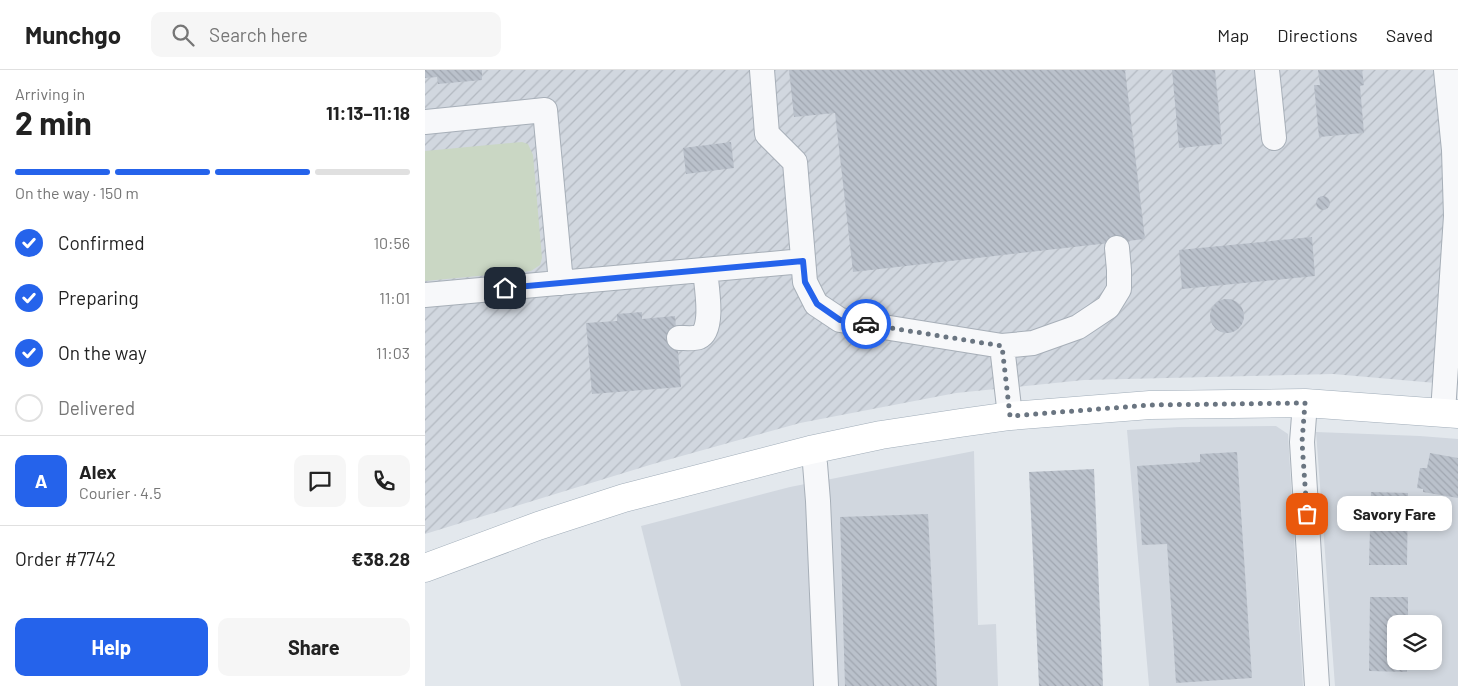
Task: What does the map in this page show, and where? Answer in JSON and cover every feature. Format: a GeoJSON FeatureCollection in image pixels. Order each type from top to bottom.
{"type":"FeatureCollection","features":[{"type":"Feature","properties":{"kind":"main road"},"geometry":{"type":"LineString","coordinates":[[425,568],[538,526],[624,498],[810,450],[881,435],[1010,416],[1150,405],[1305,403],[1451,413]]}},
{"type":"Feature","properties":{"kind":"street"},"geometry":{"type":"LineString","coordinates":[[762,70],[767,134],[795,162],[805,282],[817,304],[840,320],[1002,346],[1033,343],[1078,327],[1108,307],[1119,289],[1117,248]]}},
{"type":"Feature","properties":{"kind":"street"},"geometry":{"type":"LineString","coordinates":[[1267,70],[1274,138]]}},
{"type":"Feature","properties":{"kind":"street"},"geometry":{"type":"LineString","coordinates":[[1446,70],[1455,150],[1456,216],[1451,413]]}},
{"type":"Feature","properties":{"kind":"street"},"geometry":{"type":"LineString","coordinates":[[425,122],[545,110],[561,282]]}},
{"type":"Feature","properties":{"kind":"street"},"geometry":{"type":"LineString","coordinates":[[425,295],[803,261]]}},
{"type":"Feature","properties":{"kind":"street"},"geometry":{"type":"LineString","coordinates":[[679,338],[699,337],[706,330],[709,321],[705,270]]}},
{"type":"Feature","properties":{"kind":"street"},"geometry":{"type":"LineString","coordinates":[[1002,346],[1010,416]]}},
{"type":"Feature","properties":{"kind":"street"},"geometry":{"type":"LineString","coordinates":[[1305,403],[1302,442],[1317,686]]}},
{"type":"Feature","properties":{"kind":"street"},"geometry":{"type":"LineString","coordinates":[[810,450],[815,464],[817,491],[826,686]]}},
{"type":"Feature","properties":{"kind":"shaded area"},"geometry":{"type":"Polygon","coordinates":[[[425,70],[1458,70],[1458,385],[1333,374],[1084,380],[956,393],[800,423],[653,464],[425,534],[425,70]]]}},
{"type":"Feature","properties":{"kind":"shaded area"},"geometry":{"type":"Polygon","coordinates":[[[1276,426],[1288,434],[1303,686],[1149,686],[1127,430],[1179,427],[1276,426]]]}},
{"type":"Feature","properties":{"kind":"shaded area"},"geometry":{"type":"Polygon","coordinates":[[[1316,432],[1458,439],[1458,686],[1335,686],[1316,432]]]}},
{"type":"Feature","properties":{"kind":"shaded area"},"geometry":{"type":"Polygon","coordinates":[[[974,451],[978,625],[996,624],[998,686],[681,686],[641,526],[790,487],[974,451]]]}},
{"type":"Feature","properties":{"kind":"green space"},"geometry":{"type":"Polygon","coordinates":[[[522,142],[528,144],[533,155],[542,258],[540,265],[531,271],[425,281],[425,151],[522,142]]]}},
{"type":"Feature","properties":{"kind":"building"},"geometry":{"type":"Polygon","coordinates":[[[425,70],[482,70],[482,80],[438,84],[437,77],[425,78],[425,70]]]}},
{"type":"Feature","properties":{"kind":"building"},"geometry":{"type":"Polygon","coordinates":[[[789,70],[1125,70],[1145,239],[853,272],[835,113],[794,117],[789,70]]]}},
{"type":"Feature","properties":{"kind":"building"},"geometry":{"type":"Polygon","coordinates":[[[1172,70],[1215,70],[1222,144],[1179,148],[1172,70]]]}},
{"type":"Feature","properties":{"kind":"building"},"geometry":{"type":"Polygon","coordinates":[[[1318,70],[1362,70],[1364,85],[1360,86],[1364,133],[1319,137],[1314,85],[1320,85],[1318,70]]]}},
{"type":"Feature","properties":{"kind":"building"},"geometry":{"type":"Polygon","coordinates":[[[731,142],[734,168],[686,174],[683,148],[731,142]]]}},
{"type":"Feature","properties":{"kind":"building"},"geometry":{"type":"Polygon","coordinates":[[[1323,196],[1328,198],[1330,203],[1328,208],[1323,210],[1318,208],[1316,203],[1318,198],[1323,196]]]}},
{"type":"Feature","properties":{"kind":"building"},"geometry":{"type":"Polygon","coordinates":[[[1312,237],[1315,276],[1182,289],[1179,250],[1312,237]]]}},
{"type":"Feature","properties":{"kind":"building"},"geometry":{"type":"Polygon","coordinates":[[[1227,299],[1239,304],[1244,316],[1239,328],[1227,333],[1215,328],[1210,316],[1215,304],[1227,299]]]}},
{"type":"Feature","properties":{"kind":"building"},"geometry":{"type":"Polygon","coordinates":[[[642,312],[642,319],[675,316],[681,387],[592,394],[586,323],[617,321],[617,314],[642,312]]]}},
{"type":"Feature","properties":{"kind":"building"},"geometry":{"type":"Polygon","coordinates":[[[1237,452],[1252,678],[1176,683],[1167,544],[1142,545],[1137,466],[1200,462],[1200,454],[1237,452]]]}},
{"type":"Feature","properties":{"kind":"building"},"geometry":{"type":"Polygon","coordinates":[[[1430,453],[1458,458],[1458,498],[1423,492],[1423,489],[1417,488],[1420,468],[1427,468],[1430,453]]]}},
{"type":"Feature","properties":{"kind":"building"},"geometry":{"type":"Polygon","coordinates":[[[1094,469],[1103,686],[1039,686],[1029,472],[1094,469]]]}},
{"type":"Feature","properties":{"kind":"building"},"geometry":{"type":"Polygon","coordinates":[[[1371,492],[1408,493],[1407,565],[1369,565],[1371,492]]]}},
{"type":"Feature","properties":{"kind":"building"},"geometry":{"type":"Polygon","coordinates":[[[928,514],[937,686],[845,686],[840,517],[928,514]]]}},
{"type":"Feature","properties":{"kind":"building"},"geometry":{"type":"Polygon","coordinates":[[[1370,597],[1408,597],[1408,615],[1387,615],[1387,670],[1407,670],[1407,672],[1369,671],[1370,597]]]}},
{"type":"Feature","properties":{"kind":"way so far"},"geometry":{"type":"LineString","coordinates":[[866,324],[1002,346],[1010,416],[1150,405],[1305,403],[1302,442],[1307,514]]}},
{"type":"Feature","properties":{"kind":"place","name":"Savory Fare"},"geometry":{"type":"Point","coordinates":[1307,514]}},
{"type":"Feature","properties":{"kind":"route"},"geometry":{"type":"LineString","coordinates":[[505,288],[803,261],[805,282],[817,304],[840,320],[866,324]]}}]}
